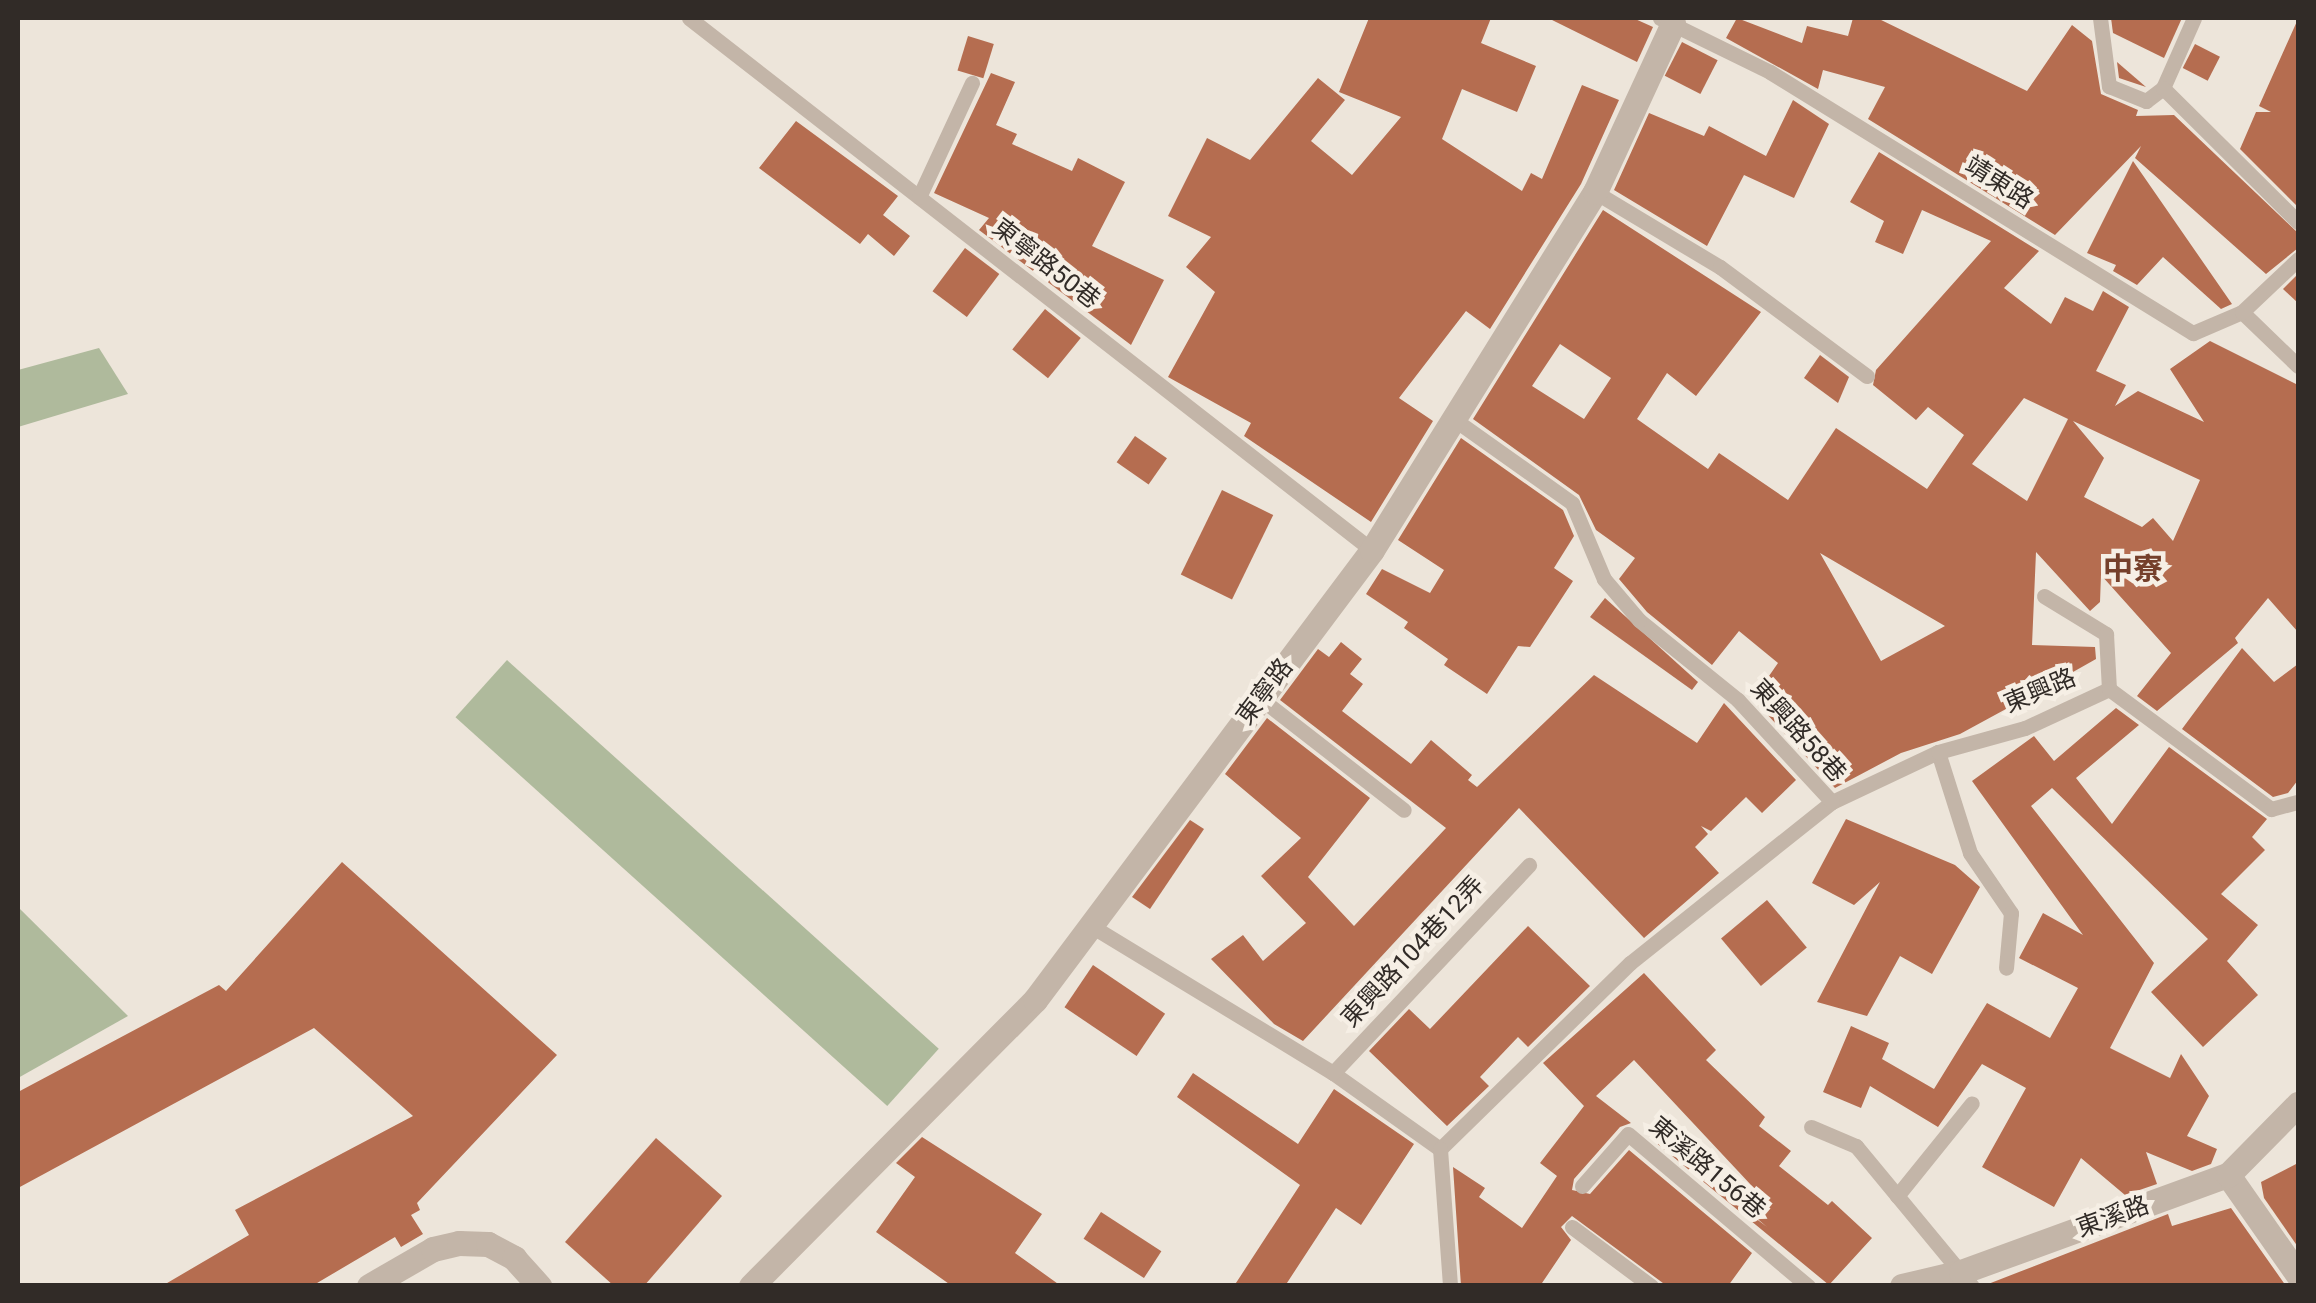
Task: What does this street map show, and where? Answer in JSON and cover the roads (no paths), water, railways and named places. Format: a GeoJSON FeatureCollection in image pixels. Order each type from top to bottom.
{"type":"FeatureCollection","features":[{"type":"Feature","properties":{"kind":"street","name":"東寧路"},"geometry":{"type":"LineString","coordinates":[[751,1286],[1035,1000],[1372,550],[1450,418],[1595,192],[1666,20]]}},
{"type":"Feature","properties":{"kind":"street","name":"東溪路"},"geometry":{"type":"LineString","coordinates":[[1902,1286],[1967,1279],[2228,1175],[2298,1104]]}},
{"type":"Feature","properties":{"kind":"street"},"geometry":{"type":"LineString","coordinates":[[2228,1175],[2298,1276]]}},
{"type":"Feature","properties":{"kind":"street"},"geometry":{"type":"LineString","coordinates":[[368,1286],[433,1249],[459,1244],[488,1244],[514,1258],[539,1286]]}},
{"type":"Feature","properties":{"kind":"lane","name":"東寧路50巷"},"geometry":{"type":"LineString","coordinates":[[689,18],[1372,550]]}},
{"type":"Feature","properties":{"kind":"lane"},"geometry":{"type":"LineString","coordinates":[[2100,18],[2109,86],[2146,102],[2162,88],[2194,18]]}},
{"type":"Feature","properties":{"kind":"lane","name":"靖東路"},"geometry":{"type":"LineString","coordinates":[[1666,20],[1770,72],[2193,333],[2242,312]]}},
{"type":"Feature","properties":{"kind":"lane"},"geometry":{"type":"LineString","coordinates":[[919,197],[972,83]]}},
{"type":"Feature","properties":{"kind":"lane"},"geometry":{"type":"LineString","coordinates":[[2162,88],[2298,222]]}},
{"type":"Feature","properties":{"kind":"lane"},"geometry":{"type":"LineString","coordinates":[[1595,192],[1720,267],[1866,376]]}},
{"type":"Feature","properties":{"kind":"lane"},"geometry":{"type":"LineString","coordinates":[[2298,260],[2242,312],[2298,366]]}},
{"type":"Feature","properties":{"kind":"lane","name":"東興路58巷"},"geometry":{"type":"LineString","coordinates":[[1440,1148],[1630,963],[1832,802],[1738,700],[1638,620],[1604,579],[1572,503],[1450,418]]}},
{"type":"Feature","properties":{"kind":"lane"},"geometry":{"type":"LineString","coordinates":[[2044,596],[2106,634],[2109,689]]}},
{"type":"Feature","properties":{"kind":"lane","name":"東興路"},"geometry":{"type":"LineString","coordinates":[[1832,802],[1938,752],[2025,728],[2109,689],[2271,809],[2298,802]]}},
{"type":"Feature","properties":{"kind":"lane"},"geometry":{"type":"LineString","coordinates":[[1260,698],[1404,810]]}},
{"type":"Feature","properties":{"kind":"lane"},"geometry":{"type":"LineString","coordinates":[[1938,752],[1970,854],[2011,913],[2006,968]]}},
{"type":"Feature","properties":{"kind":"lane","name":"東興路104巷12弄"},"geometry":{"type":"LineString","coordinates":[[1334,1073],[1529,865]]}},
{"type":"Feature","properties":{"kind":"lane"},"geometry":{"type":"LineString","coordinates":[[1092,927],[1334,1073],[1440,1148],[1450,1286]]}},
{"type":"Feature","properties":{"kind":"lane"},"geometry":{"type":"LineString","coordinates":[[1898,1196],[1972,1103]]}},
{"type":"Feature","properties":{"kind":"lane"},"geometry":{"type":"LineString","coordinates":[[1811,1126],[1856,1146],[1967,1279]]}},
{"type":"Feature","properties":{"kind":"lane","name":"東溪路156巷"},"geometry":{"type":"LineString","coordinates":[[1582,1186],[1628,1134],[1808,1286]]}},
{"type":"Feature","properties":{"kind":"lane"},"geometry":{"type":"LineString","coordinates":[[1572,1227],[1651,1286]]}},
{"type":"Feature","properties":{"kind":"district","name":"中寮"},"geometry":{"type":"Point","coordinates":[2133,569]}}]}
